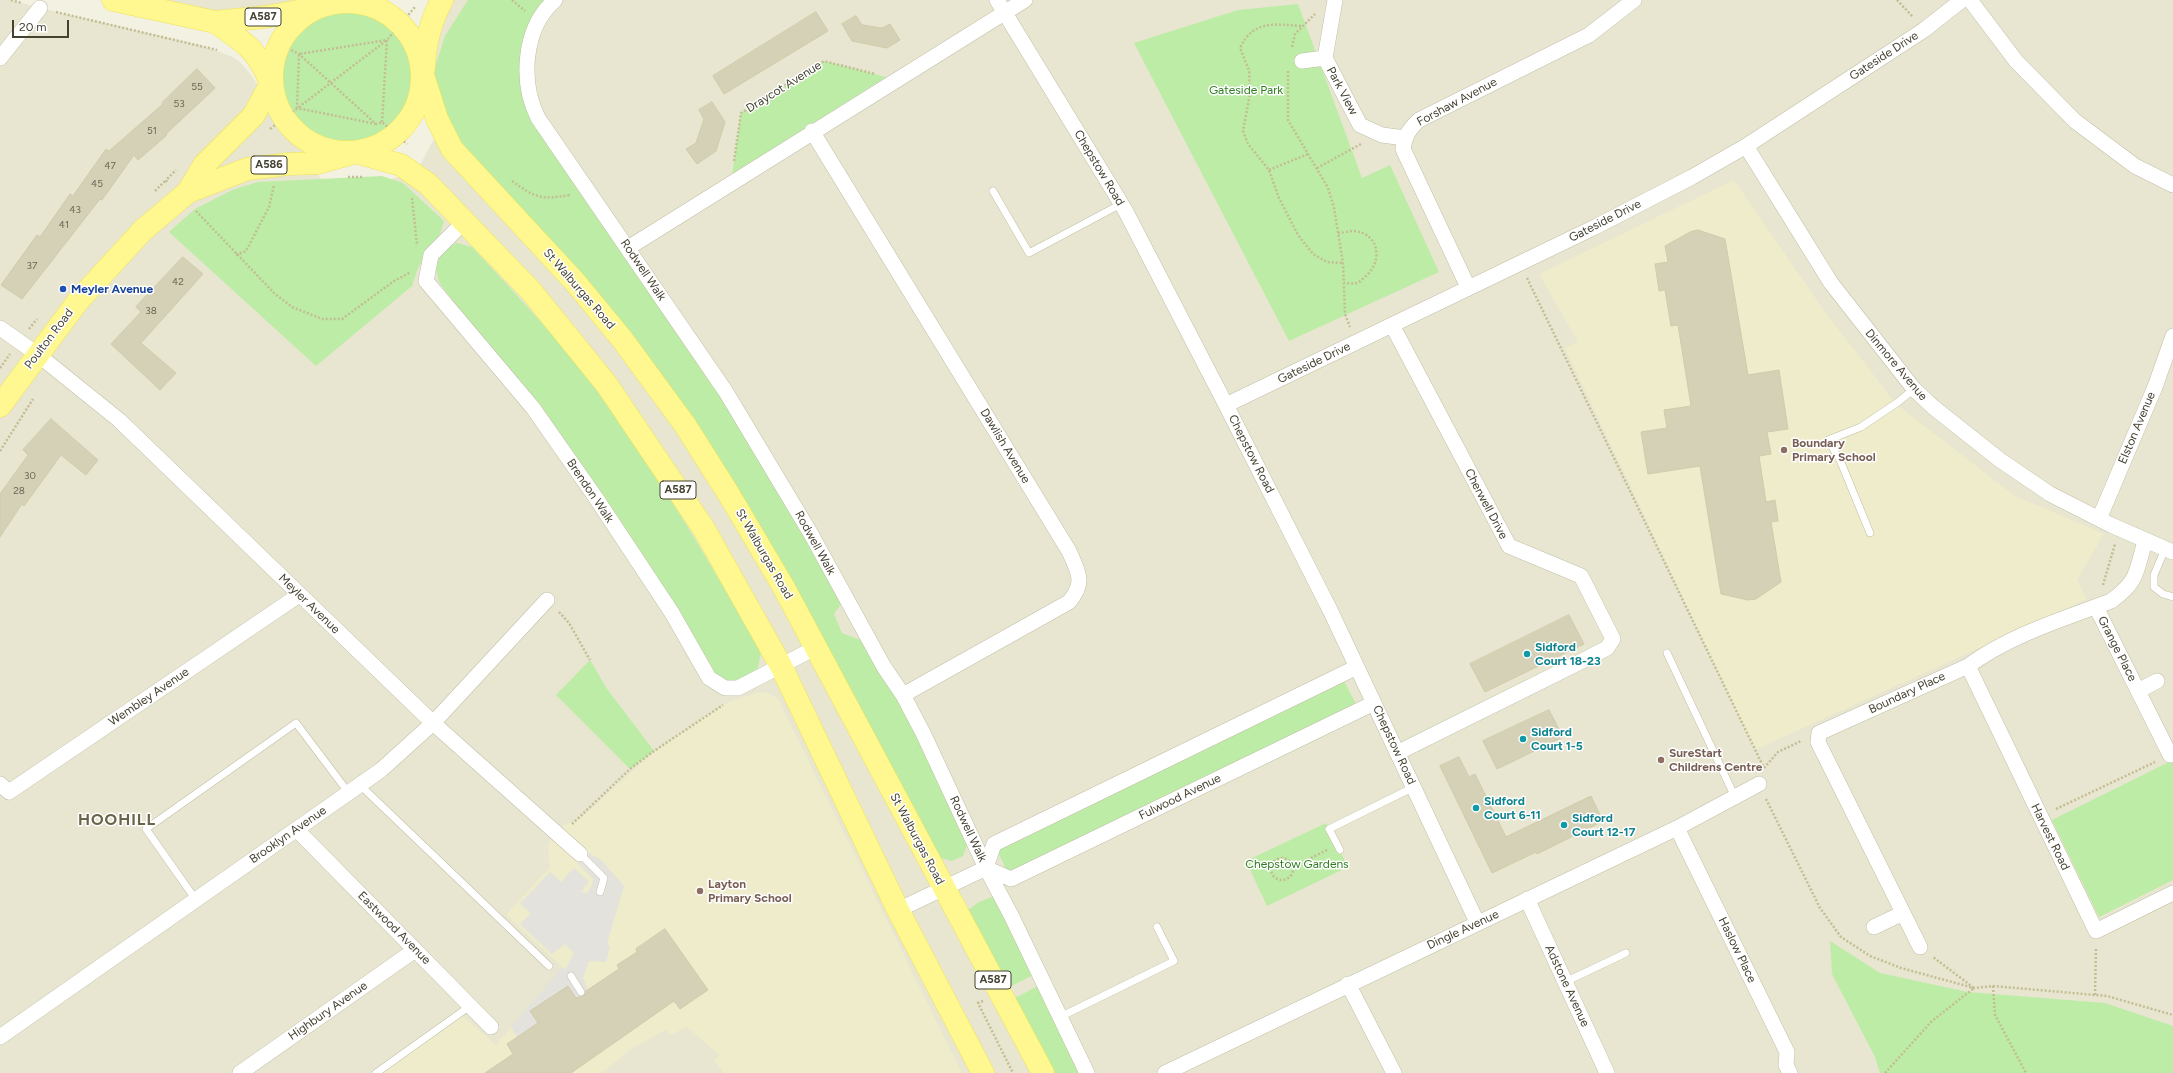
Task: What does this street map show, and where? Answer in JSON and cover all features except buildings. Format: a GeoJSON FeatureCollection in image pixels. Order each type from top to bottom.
{"type":"FeatureCollection","features":[{"type":"Feature","properties":{"kind":"main road","name":"A587"},"geometry":{"type":"LineString","coordinates":[[113,0],[215,22],[264,17],[327,3]]}},
{"type":"Feature","properties":{"kind":"main road"},"geometry":{"type":"LineString","coordinates":[[423,75],[425,46],[430,26],[442,0]]}},
{"type":"Feature","properties":{"kind":"main road"},"geometry":{"type":"LineString","coordinates":[[327,3],[290,27],[280,44],[272,67],[270,83],[275,101],[284,118],[303,137],[325,147],[356,153]]}},
{"type":"Feature","properties":{"kind":"main road","name":"St Walburgas Road"},"geometry":{"type":"LineString","coordinates":[[327,3],[360,4],[377,10],[400,24],[410,38],[437,120],[452,149],[574,282],[622,339],[685,425],[750,528],[816,648],[1043,1073]]}},
{"type":"Feature","properties":{"kind":"main road","name":"A587"},"geometry":{"type":"LineString","coordinates":[[215,22],[252,49],[261,61],[270,83]]}},
{"type":"Feature","properties":{"kind":"main road","name":"Poulton Road"},"geometry":{"type":"LineString","coordinates":[[0,406],[37,354],[78,301],[143,230],[194,202],[247,169],[282,164],[318,163],[356,153],[386,141],[408,122],[416,110],[423,75]]}},
{"type":"Feature","properties":{"kind":"main road","name":"Poulton Road"},"geometry":{"type":"LineString","coordinates":[[194,202],[204,165],[254,115],[270,83]]}},
{"type":"Feature","properties":{"kind":"main road","name":"A587"},"geometry":{"type":"LineString","coordinates":[[356,153],[401,165],[428,184],[531,291],[607,385],[704,529],[781,666],[898,910],[983,1073]]}},
{"type":"Feature","properties":{"kind":"street","name":"Rodwell Walk"},"geometry":{"type":"LineString","coordinates":[[555,0],[545,10],[533,32],[528,63],[532,106],[538,118],[628,248],[752,434],[811,534],[884,667],[903,695],[1087,1073]]}},
{"type":"Feature","properties":{"kind":"street"},"geometry":{"type":"LineString","coordinates":[[628,248],[896,79],[1001,6],[1025,0]]}},
{"type":"Feature","properties":{"kind":"street","name":"Park View"},"geometry":{"type":"LineString","coordinates":[[1335,0],[1325,58],[1360,125],[1382,135],[1404,138]]}},
{"type":"Feature","properties":{"kind":"street","name":"Forshaw Avenue"},"geometry":{"type":"LineString","coordinates":[[1404,138],[1410,128],[1419,120],[1589,35],[1634,0]]}},
{"type":"Feature","properties":{"kind":"street","name":"Gateside Drive"},"geometry":{"type":"LineString","coordinates":[[1226,405],[1609,220],[1746,146],[1924,30],[1962,0]]}},
{"type":"Feature","properties":{"kind":"street"},"geometry":{"type":"LineString","coordinates":[[1970,0],[2016,61],[2074,121],[2135,166],[2173,185]]}},
{"type":"Feature","properties":{"kind":"street","name":"Chepstow Road"},"geometry":{"type":"LineString","coordinates":[[1001,6],[1121,204],[1226,405],[1357,667],[1477,922]]}},
{"type":"Feature","properties":{"kind":"street"},"geometry":{"type":"LineString","coordinates":[[0,58],[40,8]]}},
{"type":"Feature","properties":{"kind":"street","name":"Park View"},"geometry":{"type":"LineString","coordinates":[[1294,60],[1325,58]]}},
{"type":"Feature","properties":{"kind":"street","name":"Dawlish Avenue"},"geometry":{"type":"LineString","coordinates":[[812,131],[1069,551],[1079,573],[1080,585],[1069,602],[903,695]]}},
{"type":"Feature","properties":{"kind":"street"},"geometry":{"type":"LineString","coordinates":[[1404,138],[1403,149],[1408,163],[1468,287]]}},
{"type":"Feature","properties":{"kind":"street","name":"Dinmore Avenue"},"geometry":{"type":"LineString","coordinates":[[1746,146],[1819,266],[1850,310],[1914,389],[1932,407],[2000,460],[2050,494],[2099,519],[2169,551]]}},
{"type":"Feature","properties":{"kind":"street"},"geometry":{"type":"LineString","coordinates":[[426,281],[431,255],[465,221]]}},
{"type":"Feature","properties":{"kind":"street","name":"Brendon Walk"},"geometry":{"type":"LineString","coordinates":[[426,281],[533,408],[596,498],[672,613],[709,678],[725,688]]}},
{"type":"Feature","properties":{"kind":"street","name":"Cherwell Drive"},"geometry":{"type":"LineString","coordinates":[[1392,325],[1509,546],[1581,576],[1613,639],[1608,648],[1397,752]]}},
{"type":"Feature","properties":{"kind":"street","name":"Meyler Avenue"},"geometry":{"type":"LineString","coordinates":[[0,328],[37,354],[119,420],[433,723],[580,854]]}},
{"type":"Feature","properties":{"kind":"street","name":"Elston Avenue"},"geometry":{"type":"LineString","coordinates":[[2099,519],[2155,387],[2173,336]]}},
{"type":"Feature","properties":{"kind":"street","name":"Boundary Place"},"geometry":{"type":"LineString","coordinates":[[1819,733],[1968,666],[1986,652],[2010,641],[2111,601],[2124,592],[2134,581],[2145,541]]}},
{"type":"Feature","properties":{"kind":"street","name":"Wembley Avenue"},"geometry":{"type":"LineString","coordinates":[[0,784],[9,792],[299,595]]}},
{"type":"Feature","properties":{"kind":"street","name":"Brooklyn Avenue"},"geometry":{"type":"LineString","coordinates":[[0,1037],[381,770],[433,723],[547,600]]}},
{"type":"Feature","properties":{"kind":"street","name":"Grange Place"},"geometry":{"type":"LineString","coordinates":[[2096,607],[2170,755]]}},
{"type":"Feature","properties":{"kind":"street"},"geometry":{"type":"LineString","coordinates":[[725,688],[738,688],[816,648]]}},
{"type":"Feature","properties":{"kind":"street","name":"Harvest Road"},"geometry":{"type":"LineString","coordinates":[[1968,666],[2096,931]]}},
{"type":"Feature","properties":{"kind":"street"},"geometry":{"type":"LineString","coordinates":[[898,910],[943,887],[986,868],[994,844],[1357,667]]}},
{"type":"Feature","properties":{"kind":"street","name":"Grange Place"},"geometry":{"type":"LineString","coordinates":[[2138,691],[2157,681]]}},
{"type":"Feature","properties":{"kind":"street","name":"Fulwood Avenue"},"geometry":{"type":"LineString","coordinates":[[986,868],[1011,878],[1374,703]]}},
{"type":"Feature","properties":{"kind":"street"},"geometry":{"type":"LineString","coordinates":[[1819,733],[1818,742],[1920,947]]}},
{"type":"Feature","properties":{"kind":"street","name":"Dingle Avenue"},"geometry":{"type":"LineString","coordinates":[[1165,1073],[1477,922],[1677,828],[1759,784]]}},
{"type":"Feature","properties":{"kind":"street","name":"Haslow Place"},"geometry":{"type":"LineString","coordinates":[[1677,828],[1787,1052],[1786,1064],[1790,1073]]}},
{"type":"Feature","properties":{"kind":"street","name":"Eastwood Avenue"},"geometry":{"type":"LineString","coordinates":[[297,830],[490,1027]]}},
{"type":"Feature","properties":{"kind":"street"},"geometry":{"type":"LineString","coordinates":[[2096,931],[2173,893]]}},
{"type":"Feature","properties":{"kind":"street","name":"Adstone Avenue"},"geometry":{"type":"LineString","coordinates":[[1527,899],[1607,1073]]}},
{"type":"Feature","properties":{"kind":"street"},"geometry":{"type":"LineString","coordinates":[[1874,927],[1903,913]]}},
{"type":"Feature","properties":{"kind":"street","name":"Highbury Avenue"},"geometry":{"type":"LineString","coordinates":[[240,1073],[415,950]]}},
{"type":"Feature","properties":{"kind":"street"},"geometry":{"type":"LineString","coordinates":[[1348,984],[1394,1073]]}},
{"type":"Feature","properties":{"kind":"lane"},"geometry":{"type":"LineString","coordinates":[[993,191],[1029,253],[1121,204]]}},
{"type":"Feature","properties":{"kind":"lane"},"geometry":{"type":"LineString","coordinates":[[1870,533],[1840,460],[1828,440],[1861,427],[1898,402],[1914,389]]}},
{"type":"Feature","properties":{"kind":"lane"},"geometry":{"type":"LineString","coordinates":[[2169,551],[2154,575],[2154,587],[2163,594],[2173,597]]}},
{"type":"Feature","properties":{"kind":"lane"},"geometry":{"type":"LineString","coordinates":[[1667,653],[1735,797]]}},
{"type":"Feature","properties":{"kind":"lane"},"geometry":{"type":"LineString","coordinates":[[196,900],[146,829],[296,724],[354,789],[549,966]]}},
{"type":"Feature","properties":{"kind":"lane"},"geometry":{"type":"LineString","coordinates":[[1338,847],[1329,829],[1414,787]]}},
{"type":"Feature","properties":{"kind":"lane"},"geometry":{"type":"LineString","coordinates":[[580,854],[604,878],[600,892]]}},
{"type":"Feature","properties":{"kind":"lane"},"geometry":{"type":"LineString","coordinates":[[1060,1017],[1174,961],[1157,927]]}},
{"type":"Feature","properties":{"kind":"lane"},"geometry":{"type":"LineString","coordinates":[[1565,982],[1626,953]]}},
{"type":"Feature","properties":{"kind":"lane"},"geometry":{"type":"LineString","coordinates":[[571,976],[581,992]]}},
{"type":"Feature","properties":{"kind":"lane"},"geometry":{"type":"LineString","coordinates":[[376,1073],[470,1006]]}},
{"type":"Feature","properties":{"kind":"path"},"geometry":{"type":"LineString","coordinates":[[11,0],[200,45],[221,52]]}},
{"type":"Feature","properties":{"kind":"path"},"geometry":{"type":"LineString","coordinates":[[1897,0],[1924,30]]}},
{"type":"Feature","properties":{"kind":"path"},"geometry":{"type":"LineString","coordinates":[[1316,13],[1301,26],[1295,34],[1294,60],[1287,85],[1288,120],[1328,188],[1334,208],[1343,263],[1345,314],[1356,342]]}},
{"type":"Feature","properties":{"kind":"path"},"geometry":{"type":"LineString","coordinates":[[1301,26],[1272,23],[1259,27],[1246,35],[1240,48],[1249,70],[1250,94],[1243,131],[1248,144],[1269,170],[1279,198],[1298,235],[1313,254],[1327,262],[1343,263]]}},
{"type":"Feature","properties":{"kind":"path"},"geometry":{"type":"LineString","coordinates":[[299,54],[387,40]]}},
{"type":"Feature","properties":{"kind":"path"},"geometry":{"type":"LineString","coordinates":[[297,108],[387,40]]}},
{"type":"Feature","properties":{"kind":"path"},"geometry":{"type":"LineString","coordinates":[[385,125],[382,122],[387,40]]}},
{"type":"Feature","properties":{"kind":"path"},"geometry":{"type":"LineString","coordinates":[[291,49],[299,54],[331,82],[376,124]]}},
{"type":"Feature","properties":{"kind":"path"},"geometry":{"type":"LineString","coordinates":[[297,108],[299,54]]}},
{"type":"Feature","properties":{"kind":"path","name":"Draycot Avenue"},"geometry":{"type":"LineString","coordinates":[[730,183],[741,113],[824,61],[896,79]]}},
{"type":"Feature","properties":{"kind":"path"},"geometry":{"type":"LineString","coordinates":[[297,108],[376,124],[382,122]]}},
{"type":"Feature","properties":{"kind":"path"},"geometry":{"type":"LineString","coordinates":[[1317,168],[1350,148],[1382,135]]}},
{"type":"Feature","properties":{"kind":"path"},"geometry":{"type":"LineString","coordinates":[[1269,170],[1308,154]]}},
{"type":"Feature","properties":{"kind":"path"},"geometry":{"type":"LineString","coordinates":[[344,178],[367,176]]}},
{"type":"Feature","properties":{"kind":"path"},"geometry":{"type":"LineString","coordinates":[[510,180],[533,196],[549,198],[577,194],[587,189]]}},
{"type":"Feature","properties":{"kind":"path"},"geometry":{"type":"LineString","coordinates":[[236,255],[246,250],[268,206],[276,181],[270,182]]}},
{"type":"Feature","properties":{"kind":"path"},"geometry":{"type":"LineString","coordinates":[[411,191],[417,247]]}},
{"type":"Feature","properties":{"kind":"path"},"geometry":{"type":"LineString","coordinates":[[189,214],[194,202],[236,255],[274,293],[292,307],[322,319],[342,319],[394,281],[418,268],[418,280],[426,281]]}},
{"type":"Feature","properties":{"kind":"path"},"geometry":{"type":"LineString","coordinates":[[1338,233],[1354,231],[1364,234],[1373,241],[1378,252],[1376,262],[1364,278],[1356,283],[1344,283]]}},
{"type":"Feature","properties":{"kind":"path"},"geometry":{"type":"LineString","coordinates":[[1520,263],[1764,768]]}},
{"type":"Feature","properties":{"kind":"path"},"geometry":{"type":"LineString","coordinates":[[0,451],[34,397]]}},
{"type":"Feature","properties":{"kind":"path"},"geometry":{"type":"LineString","coordinates":[[2096,607],[2120,529]]}},
{"type":"Feature","properties":{"kind":"path"},"geometry":{"type":"LineString","coordinates":[[547,600],[569,623],[590,660]]}},
{"type":"Feature","properties":{"kind":"path"},"geometry":{"type":"LineString","coordinates":[[558,836],[630,769],[654,750],[728,702],[725,688]]}},
{"type":"Feature","properties":{"kind":"path"},"geometry":{"type":"LineString","coordinates":[[1759,784],[1764,768],[1778,752],[1819,733]]}},
{"type":"Feature","properties":{"kind":"path"},"geometry":{"type":"LineString","coordinates":[[2040,817],[2170,755]]}},
{"type":"Feature","properties":{"kind":"path"},"geometry":{"type":"LineString","coordinates":[[1293,867],[1338,847]]}},
{"type":"Feature","properties":{"kind":"path"},"geometry":{"type":"LineString","coordinates":[[1278,858],[1286,859],[1293,867],[1291,877],[1287,880],[1278,879],[1271,872],[1272,865],[1278,858]]}},
{"type":"Feature","properties":{"kind":"path"},"geometry":{"type":"LineString","coordinates":[[2095,995],[2096,931]]}},
{"type":"Feature","properties":{"kind":"path"},"geometry":{"type":"LineString","coordinates":[[1885,1073],[1932,1021],[1974,988],[1920,947]]}},
{"type":"Feature","properties":{"kind":"path"},"geometry":{"type":"LineString","coordinates":[[1993,986],[1995,1015],[2026,1073]]}},
{"type":"Feature","properties":{"kind":"path"},"geometry":{"type":"LineString","coordinates":[[988,998],[978,1003],[1013,1073]]}},
{"type":"Feature","properties":{"kind":"shaded area"},"geometry":{"type":"Polygon","coordinates":[[[0,0],[11,0],[200,45],[233,57],[239,61],[251,75],[324,183],[385,180],[415,174],[446,117],[439,93],[433,46],[451,0],[2173,0],[2173,1073],[0,1073],[0,0]]]}},
{"type":"Feature","properties":{"kind":"shaded area"},"geometry":{"type":"Polygon","coordinates":[[[113,0],[346,0],[265,17],[113,0]]]}},
{"type":"Feature","properties":{"kind":"shaded area","name":"Boundary Primary School"},"geometry":{"type":"Polygon","coordinates":[[[1734,180],[1823,309],[1896,404],[2015,496],[2104,534],[2077,580],[2087,599],[1755,750],[1565,348],[1578,342],[1539,274],[1734,180]]]}},
{"type":"Feature","properties":{"kind":"shaded area","name":"Layton Primary School"},"geometry":{"type":"Polygon","coordinates":[[[759,692],[768,693],[778,699],[962,1073],[724,1073],[713,1060],[720,1056],[687,1027],[670,1035],[666,1029],[628,1051],[602,1073],[380,1073],[463,1016],[496,1045],[562,967],[506,915],[551,866],[549,863],[548,843],[564,825],[580,819],[654,751],[728,702],[759,692]]]}},
{"type":"Feature","properties":{"kind":"shaded area"},"geometry":{"type":"Polygon","coordinates":[[[584,850],[601,860],[624,886],[607,943],[610,948],[606,962],[589,961],[583,978],[588,990],[582,1007],[568,986],[531,1011],[544,1032],[522,1046],[511,1027],[562,967],[565,970],[574,953],[565,944],[552,954],[520,924],[531,913],[520,904],[550,872],[561,882],[574,868],[589,882],[581,892],[587,893],[592,885],[593,879],[578,863],[576,858],[584,850]]]}},
{"type":"Feature","properties":{"kind":"green space"},"geometry":{"type":"Polygon","coordinates":[[[468,0],[555,0],[533,32],[532,106],[713,376],[844,600],[834,614],[842,633],[871,644],[971,834],[963,856],[952,861],[928,855],[685,425],[459,157],[430,82],[445,36],[468,0]]]}},
{"type":"Feature","properties":{"kind":"green space","name":"Gateside Park"},"geometry":{"type":"Polygon","coordinates":[[[1298,4],[1362,178],[1390,165],[1439,272],[1289,341],[1134,43],[1238,10],[1298,4]]]}},
{"type":"Feature","properties":{"kind":"green space"},"geometry":{"type":"Polygon","coordinates":[[[347,13],[359,14],[371,18],[392,32],[406,53],[410,65],[410,89],[406,101],[392,122],[371,136],[359,140],[347,141],[335,140],[323,136],[302,122],[288,101],[284,89],[283,77],[284,65],[288,53],[302,32],[323,18],[335,14],[347,13]]]}},
{"type":"Feature","properties":{"kind":"green space"},"geometry":{"type":"Polygon","coordinates":[[[824,61],[886,77],[732,175],[741,113],[824,61]]]}},
{"type":"Feature","properties":{"kind":"green space"},"geometry":{"type":"Polygon","coordinates":[[[382,176],[403,183],[444,221],[440,234],[418,268],[412,286],[316,366],[169,232],[195,209],[232,190],[258,182],[382,176]]]}},
{"type":"Feature","properties":{"kind":"green space"},"geometry":{"type":"Polygon","coordinates":[[[457,243],[472,247],[523,302],[572,358],[624,428],[685,522],[761,652],[757,672],[740,680],[718,684],[533,408],[439,282],[435,266],[442,250],[457,243]]]}},
{"type":"Feature","properties":{"kind":"green space"},"geometry":{"type":"Polygon","coordinates":[[[590,660],[607,689],[654,751],[630,769],[556,695],[590,660]]]}},
{"type":"Feature","properties":{"kind":"green space"},"geometry":{"type":"Polygon","coordinates":[[[1341,675],[1359,710],[1011,879],[994,844],[1341,675]]]}},
{"type":"Feature","properties":{"kind":"green space"},"geometry":{"type":"Polygon","coordinates":[[[2173,760],[2173,880],[2099,917],[2052,820],[2173,760]]]}},
{"type":"Feature","properties":{"kind":"green space","name":"Chepstow Gardens"},"geometry":{"type":"Polygon","coordinates":[[[1326,823],[1348,867],[1267,906],[1246,861],[1326,823]]]}},
{"type":"Feature","properties":{"kind":"green space"},"geometry":{"type":"Polygon","coordinates":[[[1000,894],[1039,972],[1000,992],[959,917],[979,902],[1000,894]]]}},
{"type":"Feature","properties":{"kind":"green space"},"geometry":{"type":"Polygon","coordinates":[[[1830,941],[1880,973],[1968,992],[2105,1003],[2173,1026],[2173,1073],[1880,1073],[1875,1057],[1832,974],[1830,941]]]}},
{"type":"Feature","properties":{"kind":"green space"},"geometry":{"type":"Polygon","coordinates":[[[1044,983],[1089,1073],[1043,1073],[1005,1003],[1044,983]]]}},
{"type":"Feature","properties":{"kind":"place","name":"Meyler Avenue"},"geometry":{"type":"Point","coordinates":[63,289]}},
{"type":"Feature","properties":{"kind":"place","name":"Boundary Primary School"},"geometry":{"type":"Point","coordinates":[1784,450]}},
{"type":"Feature","properties":{"kind":"place","name":"Sidford Court 18-23"},"geometry":{"type":"Point","coordinates":[1527,654]}},
{"type":"Feature","properties":{"kind":"place","name":"Sidford Court 1-5"},"geometry":{"type":"Point","coordinates":[1523,739]}},
{"type":"Feature","properties":{"kind":"place","name":"SureStart Childrens Centre"},"geometry":{"type":"Point","coordinates":[1661,760]}},
{"type":"Feature","properties":{"kind":"place","name":"Sidford Court 6-11"},"geometry":{"type":"Point","coordinates":[1476,808]}},
{"type":"Feature","properties":{"kind":"place","name":"Sidford Court 12-17"},"geometry":{"type":"Point","coordinates":[1564,825]}},
{"type":"Feature","properties":{"kind":"place","name":"Layton Primary School"},"geometry":{"type":"Point","coordinates":[700,891]}},
{"type":"Feature","properties":{"kind":"district","name":"HOOHILL"},"geometry":{"type":"Point","coordinates":[117,820]}}]}
